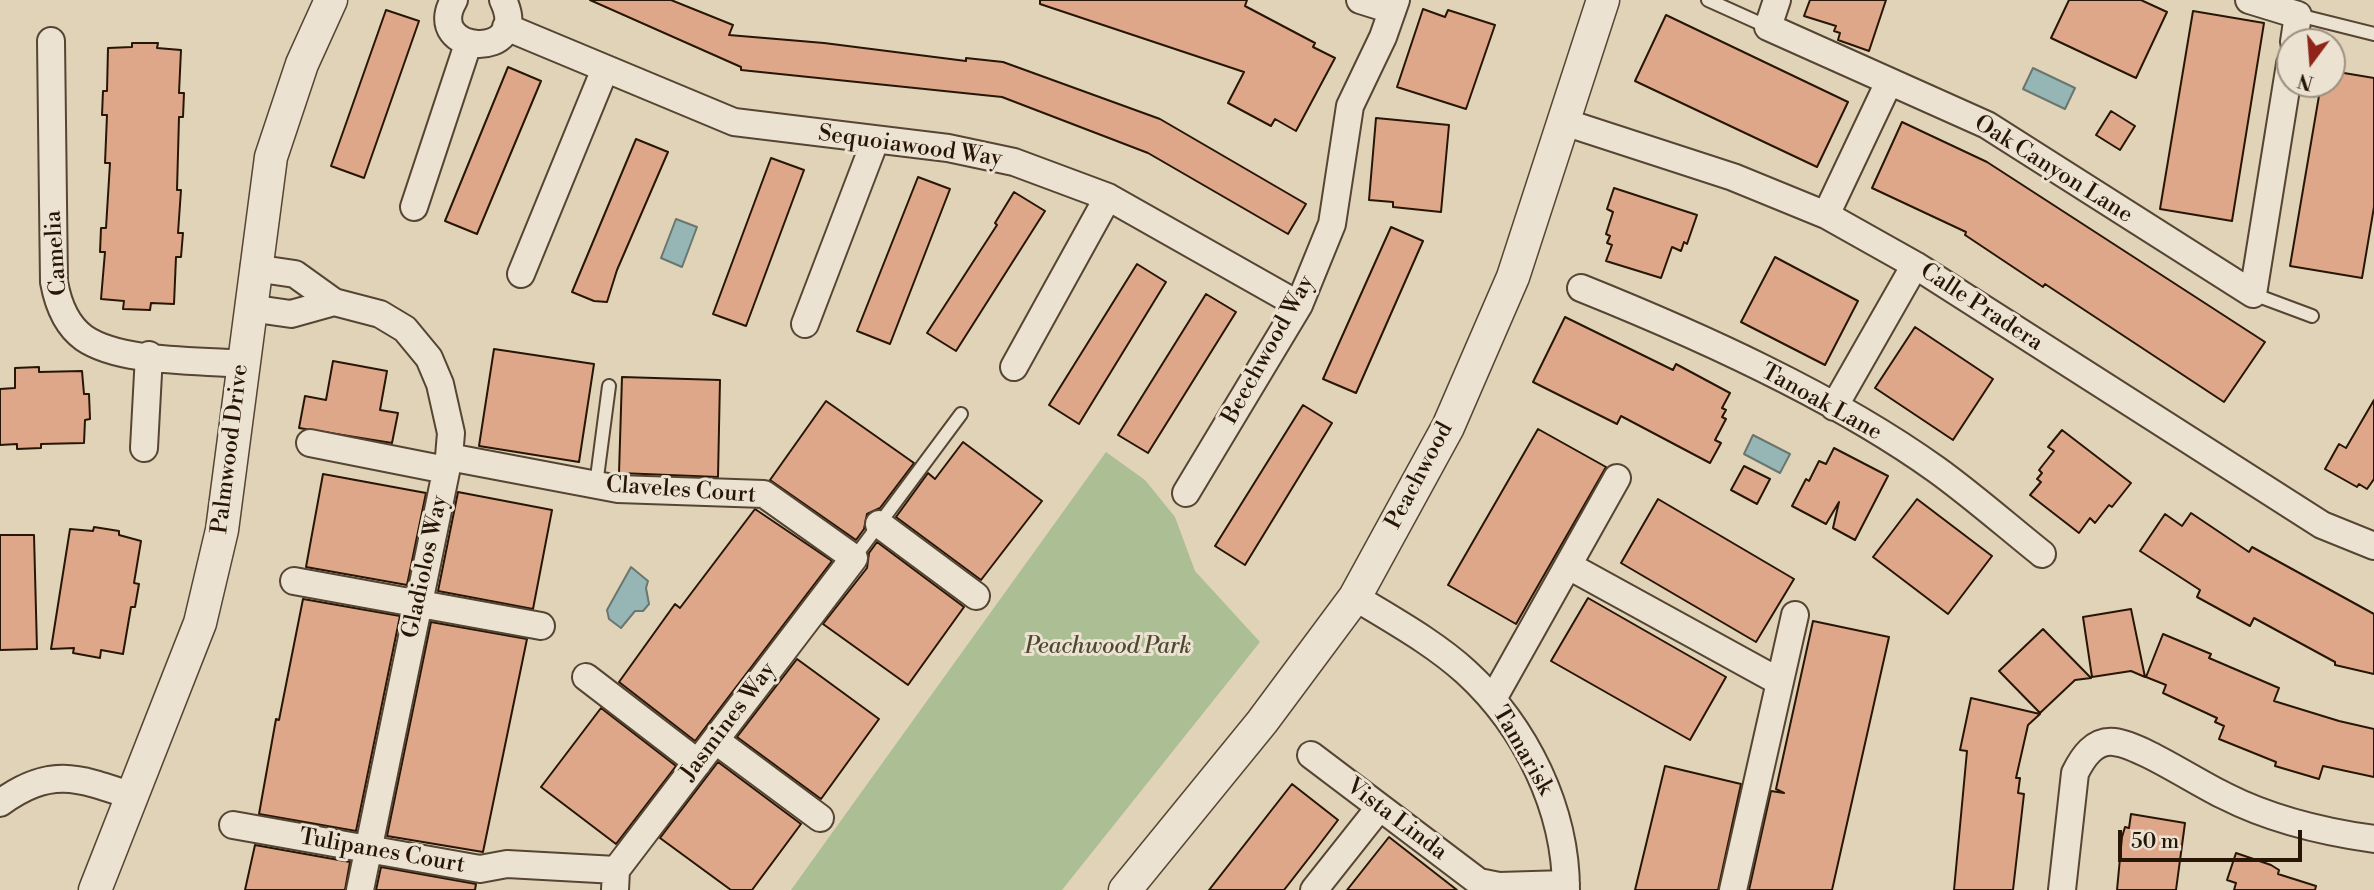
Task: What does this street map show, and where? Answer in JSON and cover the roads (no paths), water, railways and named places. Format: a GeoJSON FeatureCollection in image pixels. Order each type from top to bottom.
{"type":"FeatureCollection","features":[{"type":"Feature","properties":{"kind":"street","name":"Palmwood Drive"},"geometry":{"type":"LineString","coordinates":[[95,890],[203,611],[222,530],[254,268],[271,157],[282,119],[331,0]]}},
{"type":"Feature","properties":{"kind":"street"},"geometry":{"type":"LineString","coordinates":[[450,1],[450,23],[453,32],[468,44],[486,45],[501,35],[506,27],[507,8],[503,0]]}},
{"type":"Feature","properties":{"kind":"street"},"geometry":{"type":"LineString","coordinates":[[1360,0],[1394,5]]}},
{"type":"Feature","properties":{"kind":"street","name":"Peachwood"},"geometry":{"type":"LineString","coordinates":[[1125,890],[1262,722],[1355,597],[1448,427],[1513,277],[1604,0]]}},
{"type":"Feature","properties":{"kind":"street"},"geometry":{"type":"LineString","coordinates":[[1768,27],[1777,0]]}},
{"type":"Feature","properties":{"kind":"street"},"geometry":{"type":"LineString","coordinates":[[2249,0],[2298,15],[2296,28]]}},
{"type":"Feature","properties":{"kind":"street","name":"Beechwood Way"},"geometry":{"type":"LineString","coordinates":[[1186,493],[1299,305],[1332,225],[1350,106],[1394,5]]}},
{"type":"Feature","properties":{"kind":"street","name":"Sequoiawood Way"},"geometry":{"type":"LineString","coordinates":[[506,27],[734,122],[948,148],[1014,162],[1108,197],[1299,305]]}},
{"type":"Feature","properties":{"kind":"street","name":"Oak Canyon Lane"},"geometry":{"type":"LineString","coordinates":[[1768,27],[1987,125],[2253,294]]}},
{"type":"Feature","properties":{"kind":"street","name":"Camelia"},"geometry":{"type":"LineString","coordinates":[[51,41],[56,293],[66,319],[86,339],[123,352],[242,364]]}},
{"type":"Feature","properties":{"kind":"street"},"geometry":{"type":"LineString","coordinates":[[414,207],[468,44]]}},
{"type":"Feature","properties":{"kind":"street"},"geometry":{"type":"LineString","coordinates":[[521,274],[605,69]]}},
{"type":"Feature","properties":{"kind":"street"},"geometry":{"type":"LineString","coordinates":[[1826,215],[1889,82]]}},
{"type":"Feature","properties":{"kind":"street"},"geometry":{"type":"LineString","coordinates":[[2253,294],[2285,98]]}},
{"type":"Feature","properties":{"kind":"street","name":"Calle Pradera"},"geometry":{"type":"LineString","coordinates":[[1564,122],[1733,177],[1826,215],[1916,265],[2322,525],[2374,546]]}},
{"type":"Feature","properties":{"kind":"street"},"geometry":{"type":"LineString","coordinates":[[805,324],[875,141]]}},
{"type":"Feature","properties":{"kind":"street"},"geometry":{"type":"LineString","coordinates":[[1014,367],[1108,197]]}},
{"type":"Feature","properties":{"kind":"street"},"geometry":{"type":"LineString","coordinates":[[1834,407],[1916,265]]}},
{"type":"Feature","properties":{"kind":"street","name":"Gladiolos Way"},"geometry":{"type":"LineString","coordinates":[[254,268],[295,274],[334,302],[387,317],[419,343],[434,369],[448,411],[447,464],[360,890]]}},
{"type":"Feature","properties":{"kind":"street","name":"Tanoak Lane"},"geometry":{"type":"LineString","coordinates":[[1581,288],[1678,327],[1834,407],[1935,469],[2042,554]]}},
{"type":"Feature","properties":{"kind":"street"},"geometry":{"type":"LineString","coordinates":[[249,308],[291,314],[334,302]]}},
{"type":"Feature","properties":{"kind":"street"},"geometry":{"type":"LineString","coordinates":[[144,448],[149,355]]}},
{"type":"Feature","properties":{"kind":"street","name":"Claveles Court"},"geometry":{"type":"LineString","coordinates":[[310,443],[618,489],[764,494],[854,558]]}},
{"type":"Feature","properties":{"kind":"street"},"geometry":{"type":"LineString","coordinates":[[1493,699],[1617,478]]}},
{"type":"Feature","properties":{"kind":"street"},"geometry":{"type":"LineString","coordinates":[[879,524],[976,596]]}},
{"type":"Feature","properties":{"kind":"street","name":"Jasmines Way"},"geometry":{"type":"LineString","coordinates":[[616,880],[715,740],[854,558]]}},
{"type":"Feature","properties":{"kind":"street"},"geometry":{"type":"LineString","coordinates":[[1569,566],[1780,682]]}},
{"type":"Feature","properties":{"kind":"street"},"geometry":{"type":"LineString","coordinates":[[294,581],[400,603],[418,602],[541,626]]}},
{"type":"Feature","properties":{"kind":"street","name":"Tamarisk"},"geometry":{"type":"LineString","coordinates":[[1355,597],[1434,647],[1465,671],[1493,699],[1518,735],[1547,790],[1562,834],[1566,887]]}},
{"type":"Feature","properties":{"kind":"street"},"geometry":{"type":"LineString","coordinates":[[1733,890],[1795,615]]}},
{"type":"Feature","properties":{"kind":"street"},"geometry":{"type":"LineString","coordinates":[[586,677],[698,763]]}},
{"type":"Feature","properties":{"kind":"street"},"geometry":{"type":"LineString","coordinates":[[715,740],[820,818]]}},
{"type":"Feature","properties":{"kind":"street"},"geometry":{"type":"LineString","coordinates":[[2062,890],[2071,789],[2082,758],[2095,746],[2112,741],[2134,747],[2171,769],[2258,810],[2321,830],[2374,839]]}},
{"type":"Feature","properties":{"kind":"street","name":"Vista Linda"},"geometry":{"type":"LineString","coordinates":[[1311,755],[1479,882],[1499,886],[1566,887]]}},
{"type":"Feature","properties":{"kind":"street"},"geometry":{"type":"LineString","coordinates":[[0,803],[27,785],[65,777],[132,796]]}},
{"type":"Feature","properties":{"kind":"street"},"geometry":{"type":"LineString","coordinates":[[1314,890],[1379,808]]}},
{"type":"Feature","properties":{"kind":"street","name":"Tulipanes Court"},"geometry":{"type":"LineString","coordinates":[[233,825],[480,869],[506,864],[616,880]]}},
{"type":"Feature","properties":{"kind":"lane"},"geometry":{"type":"LineString","coordinates":[[1707,0],[1768,27]]}},
{"type":"Feature","properties":{"kind":"lane"},"geometry":{"type":"LineString","coordinates":[[2298,15],[2374,34]]}},
{"type":"Feature","properties":{"kind":"lane"},"geometry":{"type":"LineString","coordinates":[[2253,294],[2312,316]]}},
{"type":"Feature","properties":{"kind":"lane"},"geometry":{"type":"LineString","coordinates":[[596,485],[609,386]]}},
{"type":"Feature","properties":{"kind":"lane"},"geometry":{"type":"LineString","coordinates":[[854,558],[961,414]]}},
{"type":"Feature","properties":{"kind":"water"},"geometry":{"type":"Polygon","coordinates":[[[2033,68],[2075,88],[2065,109],[2023,89],[2033,68]]]}},
{"type":"Feature","properties":{"kind":"water"},"geometry":{"type":"Polygon","coordinates":[[[676,219],[697,227],[682,267],[661,258],[676,219]]]}},
{"type":"Feature","properties":{"kind":"water"},"geometry":{"type":"Polygon","coordinates":[[[1753,435],[1790,454],[1780,473],[1744,454],[1753,435]]]}},
{"type":"Feature","properties":{"kind":"water"},"geometry":{"type":"Polygon","coordinates":[[[631,567],[648,581],[646,588],[649,604],[643,611],[635,611],[621,628],[609,619],[607,610],[631,567]]]}},
{"type":"Feature","properties":{"kind":"park label","name":"Peachwood Park"},"geometry":{"type":"Point","coordinates":[1108,647]}}]}
